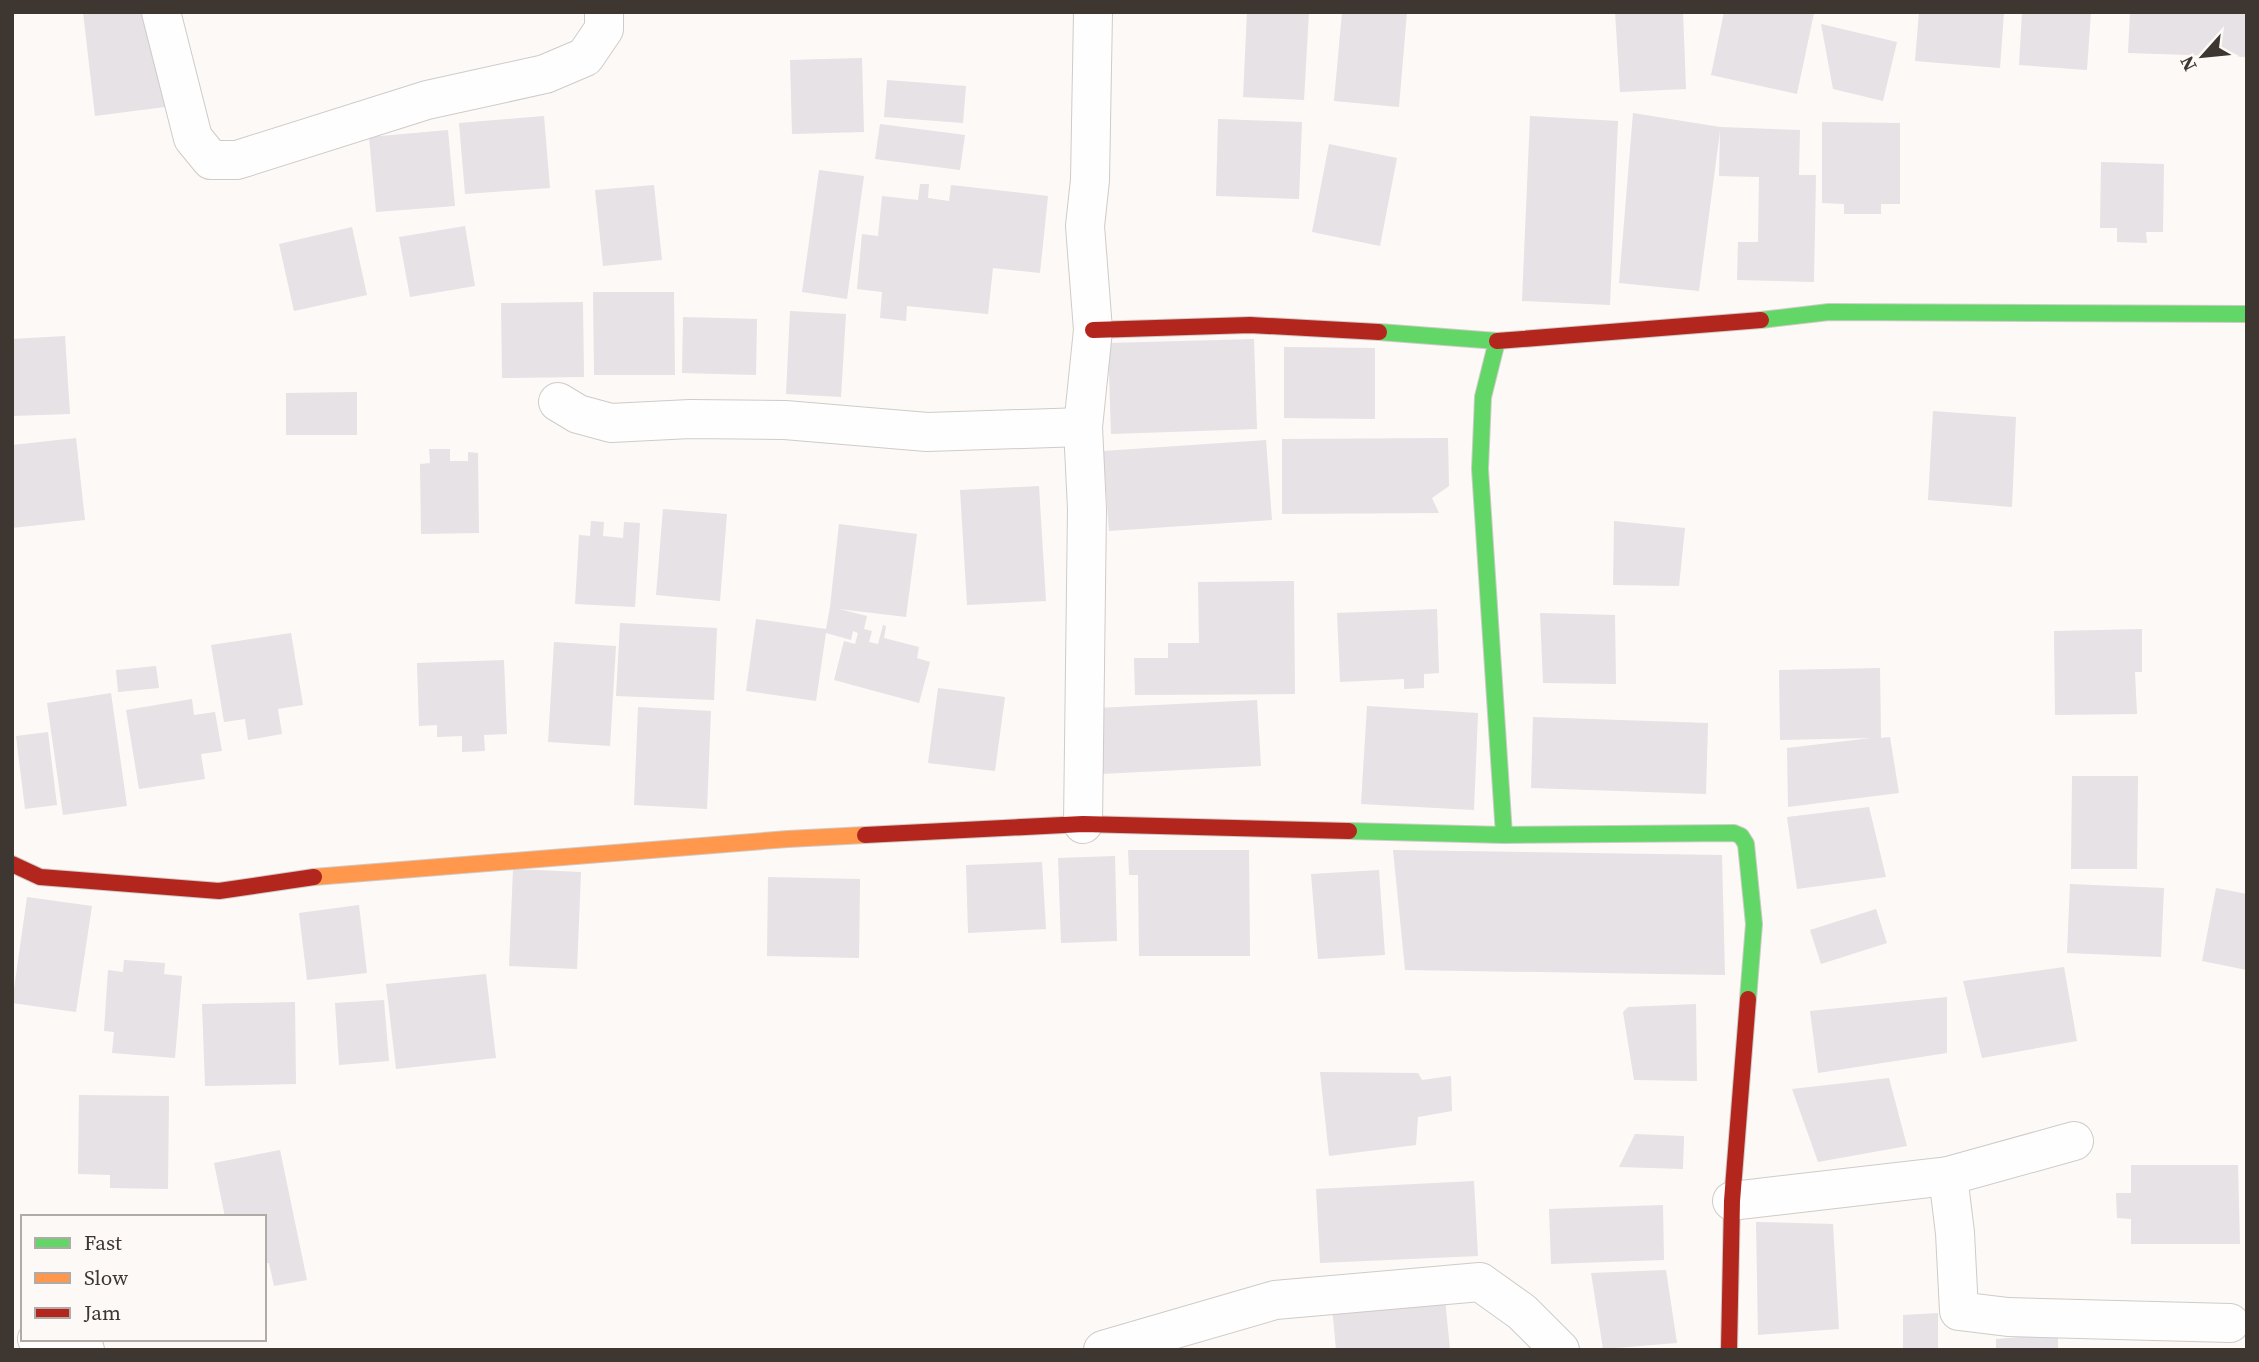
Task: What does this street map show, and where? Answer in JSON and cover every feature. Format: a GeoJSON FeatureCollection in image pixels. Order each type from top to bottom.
{"type":"FeatureCollection","features":[{"type":"Feature","properties":{"kind":"street"},"geometry":{"type":"LineString","coordinates":[[161,12],[193,138],[211,160],[237,160],[427,100],[545,74],[585,57],[604,29],[604,12]]}},
{"type":"Feature","properties":{"kind":"street"},"geometry":{"type":"LineString","coordinates":[[1083,824],[1087,509],[1083,427],[1093,330],[1085,226],[1090,180],[1093,12]]}},
{"type":"Feature","properties":{"kind":"street"},"geometry":{"type":"LineString","coordinates":[[1093,330],[1250,325],[1443,335],[1497,341],[1703,326],[1829,312],[2247,314]]}},
{"type":"Feature","properties":{"kind":"street"},"geometry":{"type":"LineString","coordinates":[[1497,341],[1483,397],[1480,469],[1504,835]]}},
{"type":"Feature","properties":{"kind":"street"},"geometry":{"type":"LineString","coordinates":[[558,402],[578,414],[611,423],[690,419],[785,420],[926,432],[1083,427]]}},
{"type":"Feature","properties":{"kind":"street"},"geometry":{"type":"LineString","coordinates":[[12,864],[40,877],[219,891],[313,877],[788,839],[1083,824],[1504,835],[1734,832],[1741,836],[1746,844],[1754,924],[1732,1201],[1729,1350]]}},
{"type":"Feature","properties":{"kind":"street"},"geometry":{"type":"LineString","coordinates":[[1732,1201],[1948,1176],[2074,1141]]}},
{"type":"Feature","properties":{"kind":"street"},"geometry":{"type":"LineString","coordinates":[[1948,1176],[1955,1233],[1959,1311],[2008,1317],[2230,1323]]}},
{"type":"Feature","properties":{"kind":"street"},"geometry":{"type":"LineString","coordinates":[[1103,1350],[1275,1300],[1480,1282],[1522,1312],[1560,1350]]}},
{"type":"Feature","properties":{"kind":"street"},"geometry":{"type":"LineString","coordinates":[[46,1341],[85,1350]]}},
{"type":"Feature","properties":{"kind":"building"},"geometry":{"type":"Polygon","coordinates":[[[83,12],[153,12],[165,107],[95,116],[83,12]]]}},
{"type":"Feature","properties":{"kind":"building"},"geometry":{"type":"Polygon","coordinates":[[[1247,12],[1309,12],[1304,100],[1243,97],[1247,12]]]}},
{"type":"Feature","properties":{"kind":"building"},"geometry":{"type":"Polygon","coordinates":[[[1342,12],[1407,12],[1399,107],[1334,101],[1342,12]]]}},
{"type":"Feature","properties":{"kind":"building"},"geometry":{"type":"Polygon","coordinates":[[[1615,12],[1683,12],[1686,89],[1620,92],[1615,12]]]}},
{"type":"Feature","properties":{"kind":"building"},"geometry":{"type":"Polygon","coordinates":[[[1724,12],[1814,13],[1797,94],[1711,75],[1724,12]]]}},
{"type":"Feature","properties":{"kind":"building"},"geometry":{"type":"Polygon","coordinates":[[[1919,12],[2004,12],[2000,68],[1915,61],[1919,12]]]}},
{"type":"Feature","properties":{"kind":"building"},"geometry":{"type":"Polygon","coordinates":[[[2022,12],[2091,12],[2087,70],[2019,65],[2022,12]]]}},
{"type":"Feature","properties":{"kind":"building"},"geometry":{"type":"Polygon","coordinates":[[[2130,12],[2247,12],[2247,57],[2128,53],[2130,12]]]}},
{"type":"Feature","properties":{"kind":"building"},"geometry":{"type":"Polygon","coordinates":[[[1821,24],[1897,42],[1883,101],[1833,89],[1821,24]]]}},
{"type":"Feature","properties":{"kind":"building"},"geometry":{"type":"Polygon","coordinates":[[[862,58],[864,132],[792,134],[790,60],[862,58]]]}},
{"type":"Feature","properties":{"kind":"building"},"geometry":{"type":"Polygon","coordinates":[[[887,80],[966,86],[963,123],[884,117],[887,80]]]}},
{"type":"Feature","properties":{"kind":"building"},"geometry":{"type":"Polygon","coordinates":[[[1633,113],[1720,127],[1800,130],[1799,175],[1816,175],[1814,282],[1737,280],[1738,242],[1758,242],[1759,177],[1719,176],[1720,131],[1699,291],[1619,283],[1633,113]]]}},
{"type":"Feature","properties":{"kind":"building"},"geometry":{"type":"Polygon","coordinates":[[[544,116],[550,188],[465,194],[459,123],[544,116]]]}},
{"type":"Feature","properties":{"kind":"building"},"geometry":{"type":"Polygon","coordinates":[[[1530,116],[1618,121],[1610,305],[1522,301],[1530,116]]]}},
{"type":"Feature","properties":{"kind":"building"},"geometry":{"type":"Polygon","coordinates":[[[1218,119],[1302,122],[1299,199],[1216,196],[1218,119]]]}},
{"type":"Feature","properties":{"kind":"building"},"geometry":{"type":"Polygon","coordinates":[[[1822,122],[1900,123],[1900,204],[1881,204],[1881,214],[1844,214],[1844,204],[1822,203],[1822,122]]]}},
{"type":"Feature","properties":{"kind":"building"},"geometry":{"type":"Polygon","coordinates":[[[880,124],[965,135],[960,170],[875,159],[880,124]]]}},
{"type":"Feature","properties":{"kind":"building"},"geometry":{"type":"Polygon","coordinates":[[[448,130],[455,206],[376,212],[369,137],[448,130]]]}},
{"type":"Feature","properties":{"kind":"building"},"geometry":{"type":"Polygon","coordinates":[[[1329,144],[1397,158],[1380,246],[1312,232],[1329,144]]]}},
{"type":"Feature","properties":{"kind":"building"},"geometry":{"type":"Polygon","coordinates":[[[2101,162],[2164,164],[2163,232],[2146,232],[2147,243],[2117,242],[2117,228],[2100,228],[2101,162]]]}},
{"type":"Feature","properties":{"kind":"building"},"geometry":{"type":"Polygon","coordinates":[[[819,170],[864,176],[847,299],[802,292],[819,170]]]}},
{"type":"Feature","properties":{"kind":"building"},"geometry":{"type":"Polygon","coordinates":[[[920,184],[929,184],[928,198],[949,201],[951,185],[1048,196],[1040,273],[993,268],[988,314],[907,306],[906,321],[880,318],[882,292],[857,289],[862,234],[878,236],[882,196],[918,200],[920,184]]]}},
{"type":"Feature","properties":{"kind":"building"},"geometry":{"type":"Polygon","coordinates":[[[654,185],[662,260],[603,266],[595,190],[654,185]]]}},
{"type":"Feature","properties":{"kind":"building"},"geometry":{"type":"Polygon","coordinates":[[[465,226],[475,286],[410,297],[399,237],[465,226]]]}},
{"type":"Feature","properties":{"kind":"building"},"geometry":{"type":"Polygon","coordinates":[[[352,227],[367,295],[294,311],[279,244],[352,227]]]}},
{"type":"Feature","properties":{"kind":"building"},"geometry":{"type":"Polygon","coordinates":[[[593,292],[674,292],[675,375],[594,375],[593,292]]]}},
{"type":"Feature","properties":{"kind":"building"},"geometry":{"type":"Polygon","coordinates":[[[583,302],[584,377],[502,378],[501,303],[583,302]]]}},
{"type":"Feature","properties":{"kind":"building"},"geometry":{"type":"Polygon","coordinates":[[[790,311],[846,314],[841,397],[786,394],[790,311]]]}},
{"type":"Feature","properties":{"kind":"building"},"geometry":{"type":"Polygon","coordinates":[[[683,317],[757,319],[756,375],[682,373],[683,317]]]}},
{"type":"Feature","properties":{"kind":"building"},"geometry":{"type":"Polygon","coordinates":[[[65,336],[70,414],[12,416],[12,339],[65,336]]]}},
{"type":"Feature","properties":{"kind":"building"},"geometry":{"type":"Polygon","coordinates":[[[1254,339],[1257,429],[1111,434],[1108,343],[1254,339]]]}},
{"type":"Feature","properties":{"kind":"building"},"geometry":{"type":"Polygon","coordinates":[[[1284,347],[1375,348],[1375,419],[1284,418],[1284,347]]]}},
{"type":"Feature","properties":{"kind":"building"},"geometry":{"type":"Polygon","coordinates":[[[357,392],[357,435],[286,435],[286,393],[357,392]]]}},
{"type":"Feature","properties":{"kind":"building"},"geometry":{"type":"Polygon","coordinates":[[[1933,411],[2016,417],[2012,507],[1928,500],[1933,411]]]}},
{"type":"Feature","properties":{"kind":"building"},"geometry":{"type":"Polygon","coordinates":[[[76,438],[85,520],[12,528],[12,445],[76,438]]]}},
{"type":"Feature","properties":{"kind":"building"},"geometry":{"type":"Polygon","coordinates":[[[1448,438],[1449,486],[1432,498],[1439,513],[1282,514],[1282,439],[1448,438]]]}},
{"type":"Feature","properties":{"kind":"building"},"geometry":{"type":"Polygon","coordinates":[[[1266,440],[1272,520],[1109,531],[1103,451],[1266,440]]]}},
{"type":"Feature","properties":{"kind":"building"},"geometry":{"type":"Polygon","coordinates":[[[429,449],[450,449],[450,461],[468,461],[468,452],[478,453],[479,533],[421,534],[420,464],[430,463],[429,449]]]}},
{"type":"Feature","properties":{"kind":"building"},"geometry":{"type":"Polygon","coordinates":[[[1039,486],[1046,601],[967,605],[960,490],[1039,486]]]}},
{"type":"Feature","properties":{"kind":"building"},"geometry":{"type":"Polygon","coordinates":[[[663,509],[727,514],[720,601],[656,595],[663,509]]]}},
{"type":"Feature","properties":{"kind":"building"},"geometry":{"type":"Polygon","coordinates":[[[591,521],[604,522],[603,536],[623,538],[624,522],[640,523],[635,607],[575,604],[579,535],[590,536],[591,521]]]}},
{"type":"Feature","properties":{"kind":"building"},"geometry":{"type":"Polygon","coordinates":[[[1614,521],[1685,528],[1679,586],[1613,585],[1614,521]]]}},
{"type":"Feature","properties":{"kind":"building"},"geometry":{"type":"Polygon","coordinates":[[[839,524],[917,534],[906,617],[839,609],[867,616],[864,629],[872,631],[869,642],[878,644],[883,625],[886,626],[884,638],[919,647],[917,658],[930,662],[919,703],[834,680],[844,641],[855,644],[858,633],[853,631],[851,640],[826,633],[816,701],[746,691],[756,619],[826,629],[839,524]]]}},
{"type":"Feature","properties":{"kind":"building"},"geometry":{"type":"Polygon","coordinates":[[[1294,581],[1295,694],[1135,695],[1134,658],[1168,658],[1168,643],[1199,643],[1198,582],[1294,581]]]}},
{"type":"Feature","properties":{"kind":"building"},"geometry":{"type":"Polygon","coordinates":[[[1437,609],[1439,673],[1424,674],[1424,688],[1404,689],[1404,679],[1340,682],[1337,613],[1437,609]]]}},
{"type":"Feature","properties":{"kind":"building"},"geometry":{"type":"Polygon","coordinates":[[[1540,613],[1615,615],[1616,684],[1543,683],[1540,613]]]}},
{"type":"Feature","properties":{"kind":"building"},"geometry":{"type":"Polygon","coordinates":[[[620,623],[717,628],[714,700],[616,696],[620,623]]]}},
{"type":"Feature","properties":{"kind":"building"},"geometry":{"type":"Polygon","coordinates":[[[2142,629],[2142,672],[2135,672],[2137,714],[2055,715],[2054,631],[2142,629]]]}},
{"type":"Feature","properties":{"kind":"building"},"geometry":{"type":"Polygon","coordinates":[[[291,633],[303,705],[278,709],[282,734],[248,740],[245,719],[224,722],[211,645],[291,633]]]}},
{"type":"Feature","properties":{"kind":"building"},"geometry":{"type":"Polygon","coordinates":[[[554,642],[616,646],[610,746],[548,742],[554,642]]]}},
{"type":"Feature","properties":{"kind":"building"},"geometry":{"type":"Polygon","coordinates":[[[504,660],[507,734],[484,735],[485,751],[462,752],[462,736],[437,737],[437,725],[419,726],[417,663],[504,660]]]}},
{"type":"Feature","properties":{"kind":"building"},"geometry":{"type":"Polygon","coordinates":[[[156,666],[159,688],[118,692],[116,670],[156,666]]]}},
{"type":"Feature","properties":{"kind":"building"},"geometry":{"type":"Polygon","coordinates":[[[1880,668],[1881,738],[1890,737],[1899,793],[1788,807],[1787,748],[1871,738],[1780,740],[1779,670],[1880,668]]]}},
{"type":"Feature","properties":{"kind":"building"},"geometry":{"type":"Polygon","coordinates":[[[938,688],[1005,697],[995,771],[928,763],[938,688]]]}},
{"type":"Feature","properties":{"kind":"building"},"geometry":{"type":"Polygon","coordinates":[[[111,693],[127,806],[63,815],[47,703],[111,693]]]}},
{"type":"Feature","properties":{"kind":"building"},"geometry":{"type":"Polygon","coordinates":[[[192,699],[194,715],[215,712],[222,751],[201,754],[205,779],[139,789],[126,710],[192,699]]]}},
{"type":"Feature","properties":{"kind":"building"},"geometry":{"type":"Polygon","coordinates":[[[1257,700],[1261,766],[1101,774],[1097,708],[1257,700]]]}},
{"type":"Feature","properties":{"kind":"building"},"geometry":{"type":"Polygon","coordinates":[[[1367,706],[1478,713],[1474,810],[1361,804],[1367,706]]]}},
{"type":"Feature","properties":{"kind":"building"},"geometry":{"type":"Polygon","coordinates":[[[638,707],[711,711],[707,809],[634,805],[638,707]]]}},
{"type":"Feature","properties":{"kind":"building"},"geometry":{"type":"Polygon","coordinates":[[[1533,717],[1708,723],[1706,794],[1531,788],[1533,717]]]}},
{"type":"Feature","properties":{"kind":"building"},"geometry":{"type":"Polygon","coordinates":[[[48,732],[57,805],[25,809],[16,736],[48,732]]]}},
{"type":"Feature","properties":{"kind":"building"},"geometry":{"type":"Polygon","coordinates":[[[2072,776],[2138,776],[2137,869],[2071,869],[2072,776]]]}},
{"type":"Feature","properties":{"kind":"building"},"geometry":{"type":"Polygon","coordinates":[[[1869,807],[1886,877],[1797,889],[1787,817],[1869,807]]]}},
{"type":"Feature","properties":{"kind":"building"},"geometry":{"type":"Polygon","coordinates":[[[1128,850],[1249,850],[1250,956],[1139,956],[1138,875],[1129,875],[1128,850]]]}},
{"type":"Feature","properties":{"kind":"building"},"geometry":{"type":"Polygon","coordinates":[[[1393,850],[1722,855],[1725,975],[1405,970],[1393,850]]]}},
{"type":"Feature","properties":{"kind":"building"},"geometry":{"type":"Polygon","coordinates":[[[1115,856],[1117,941],[1061,943],[1058,858],[1115,856]]]}},
{"type":"Feature","properties":{"kind":"building"},"geometry":{"type":"Polygon","coordinates":[[[1042,862],[1046,929],[968,933],[966,865],[1042,862]]]}},
{"type":"Feature","properties":{"kind":"building"},"geometry":{"type":"Polygon","coordinates":[[[513,869],[581,872],[577,969],[509,966],[513,869]]]}},
{"type":"Feature","properties":{"kind":"building"},"geometry":{"type":"Polygon","coordinates":[[[1379,870],[1385,955],[1318,959],[1311,874],[1379,870]]]}},
{"type":"Feature","properties":{"kind":"building"},"geometry":{"type":"Polygon","coordinates":[[[768,877],[860,879],[859,958],[767,956],[768,877]]]}},
{"type":"Feature","properties":{"kind":"building"},"geometry":{"type":"Polygon","coordinates":[[[2070,884],[2164,888],[2161,957],[2067,953],[2070,884]]]}},
{"type":"Feature","properties":{"kind":"building"},"geometry":{"type":"Polygon","coordinates":[[[2216,888],[2247,894],[2247,970],[2202,961],[2216,888]]]}},
{"type":"Feature","properties":{"kind":"building"},"geometry":{"type":"Polygon","coordinates":[[[27,897],[92,906],[76,1012],[12,1003],[27,897]]]}},
{"type":"Feature","properties":{"kind":"building"},"geometry":{"type":"Polygon","coordinates":[[[359,905],[367,973],[307,980],[299,913],[359,905]]]}},
{"type":"Feature","properties":{"kind":"building"},"geometry":{"type":"Polygon","coordinates":[[[1876,909],[1887,943],[1821,964],[1810,930],[1876,909]]]}},
{"type":"Feature","properties":{"kind":"building"},"geometry":{"type":"Polygon","coordinates":[[[124,960],[165,963],[164,974],[182,976],[175,1058],[112,1053],[114,1032],[104,1031],[108,970],[123,972],[124,960]]]}},
{"type":"Feature","properties":{"kind":"building"},"geometry":{"type":"Polygon","coordinates":[[[2064,967],[2077,1041],[1982,1058],[1963,981],[2064,967]]]}},
{"type":"Feature","properties":{"kind":"building"},"geometry":{"type":"Polygon","coordinates":[[[486,974],[496,1058],[396,1069],[386,984],[486,974]]]}},
{"type":"Feature","properties":{"kind":"building"},"geometry":{"type":"Polygon","coordinates":[[[1947,997],[1947,1053],[1818,1073],[1810,1011],[1947,997]]]}},
{"type":"Feature","properties":{"kind":"building"},"geometry":{"type":"Polygon","coordinates":[[[384,1000],[389,1061],[339,1065],[335,1003],[384,1000]]]}},
{"type":"Feature","properties":{"kind":"building"},"geometry":{"type":"Polygon","coordinates":[[[295,1002],[296,1084],[205,1086],[202,1004],[295,1002]]]}},
{"type":"Feature","properties":{"kind":"building"},"geometry":{"type":"Polygon","coordinates":[[[1696,1004],[1697,1081],[1634,1080],[1623,1012],[1628,1007],[1696,1004]]]}},
{"type":"Feature","properties":{"kind":"building"},"geometry":{"type":"Polygon","coordinates":[[[1320,1072],[1418,1073],[1422,1080],[1451,1076],[1452,1111],[1418,1117],[1416,1145],[1329,1156],[1320,1072]]]}},
{"type":"Feature","properties":{"kind":"building"},"geometry":{"type":"Polygon","coordinates":[[[1889,1078],[1907,1146],[1818,1162],[1792,1089],[1889,1078]]]}},
{"type":"Feature","properties":{"kind":"building"},"geometry":{"type":"Polygon","coordinates":[[[79,1095],[169,1096],[168,1189],[110,1188],[110,1175],[78,1174],[79,1095]]]}},
{"type":"Feature","properties":{"kind":"building"},"geometry":{"type":"Polygon","coordinates":[[[1635,1134],[1684,1136],[1683,1169],[1619,1167],[1635,1134]]]}},
{"type":"Feature","properties":{"kind":"building"},"geometry":{"type":"Polygon","coordinates":[[[280,1150],[307,1280],[274,1286],[269,1263],[266,1264],[266,1215],[225,1215],[214,1163],[280,1150]]]}},
{"type":"Feature","properties":{"kind":"building"},"geometry":{"type":"Polygon","coordinates":[[[2131,1165],[2238,1165],[2240,1244],[2131,1244],[2131,1219],[2117,1218],[2116,1193],[2131,1193],[2131,1165]]]}},
{"type":"Feature","properties":{"kind":"building"},"geometry":{"type":"Polygon","coordinates":[[[1474,1181],[1478,1256],[1320,1263],[1316,1189],[1474,1181]]]}},
{"type":"Feature","properties":{"kind":"building"},"geometry":{"type":"Polygon","coordinates":[[[1663,1205],[1664,1260],[1551,1264],[1549,1209],[1663,1205]]]}},
{"type":"Feature","properties":{"kind":"building"},"geometry":{"type":"Polygon","coordinates":[[[1756,1222],[1833,1224],[1839,1329],[1758,1335],[1756,1222]]]}},
{"type":"Feature","properties":{"kind":"building"},"geometry":{"type":"Polygon","coordinates":[[[1666,1270],[1677,1343],[1603,1349],[1591,1273],[1666,1270]]]}},
{"type":"Feature","properties":{"kind":"building"},"geometry":{"type":"Polygon","coordinates":[[[1445,1298],[1450,1350],[1336,1350],[1332,1307],[1445,1298]]]}},
{"type":"Feature","properties":{"kind":"building"},"geometry":{"type":"Polygon","coordinates":[[[1938,1313],[1938,1350],[1903,1350],[1903,1315],[1938,1313]]]}},
{"type":"Feature","properties":{"kind":"building"},"geometry":{"type":"Polygon","coordinates":[[[2058,1334],[2058,1350],[1996,1350],[1996,1339],[2058,1334]]]}},
{"type":"Feature","properties":{"kind":"traffic: fast"},"geometry":{"type":"LineString","coordinates":[[1761,320],[1829,312],[2247,314]]}},
{"type":"Feature","properties":{"kind":"traffic: fast"},"geometry":{"type":"LineString","coordinates":[[1379,332],[1497,341],[1483,397],[1480,469],[1504,835]]}},
{"type":"Feature","properties":{"kind":"traffic: fast"},"geometry":{"type":"LineString","coordinates":[[1349,831],[1504,835],[1734,833],[1741,836],[1746,844],[1754,924],[1748,999]]}},
{"type":"Feature","properties":{"kind":"traffic: slow"},"geometry":{"type":"LineString","coordinates":[[314,877],[865,835]]}},
{"type":"Feature","properties":{"kind":"traffic: jam"},"geometry":{"type":"LineString","coordinates":[[1497,341],[1761,320]]}},
{"type":"Feature","properties":{"kind":"traffic: jam"},"geometry":{"type":"LineString","coordinates":[[1093,330],[1250,325],[1379,332]]}},
{"type":"Feature","properties":{"kind":"traffic: jam"},"geometry":{"type":"LineString","coordinates":[[865,835],[1083,824],[1349,831]]}},
{"type":"Feature","properties":{"kind":"traffic: jam"},"geometry":{"type":"LineString","coordinates":[[12,864],[40,877],[219,891],[314,877]]}},
{"type":"Feature","properties":{"kind":"traffic: jam"},"geometry":{"type":"LineString","coordinates":[[1729,1350],[1732,1201],[1748,999]]}}]}
